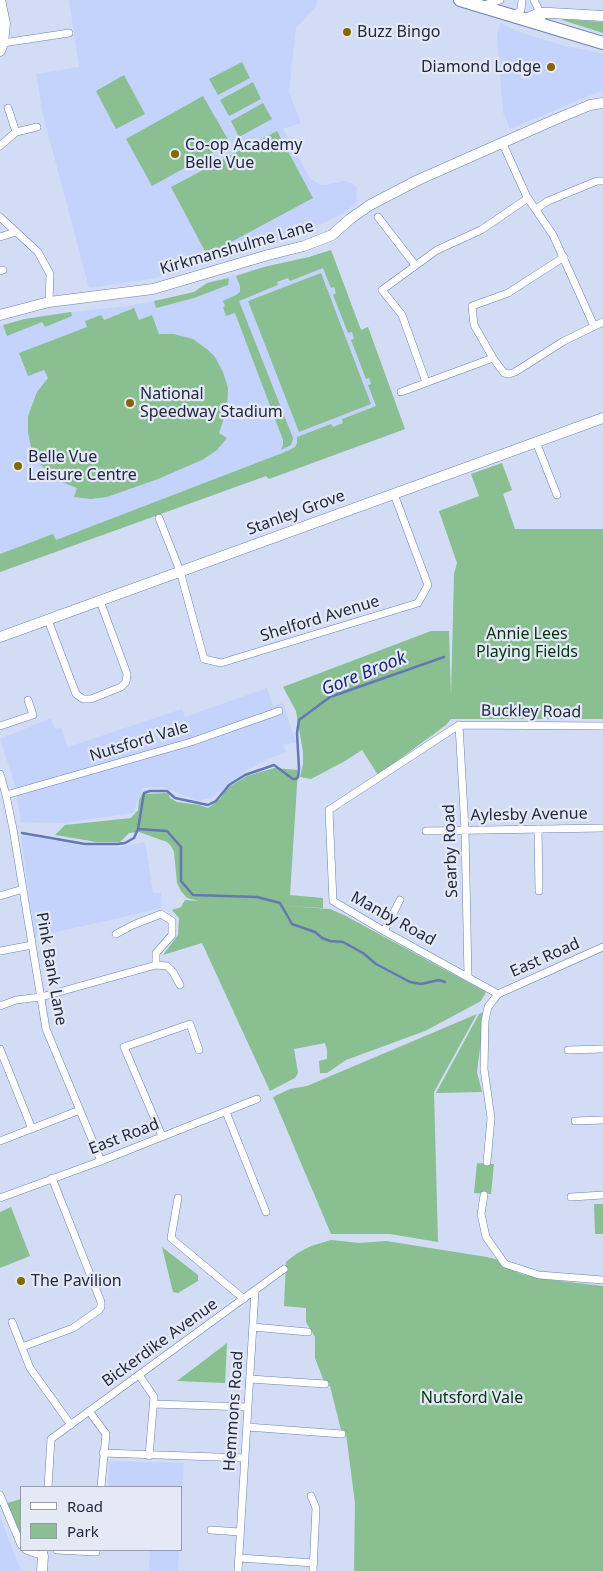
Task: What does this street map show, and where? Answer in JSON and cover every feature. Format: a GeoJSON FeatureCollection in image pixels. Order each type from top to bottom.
{"type":"FeatureCollection","features":[{"type":"Feature","properties":{"kind":"highway"},"geometry":{"type":"LineString","coordinates":[[460,0],[603,43]]}},
{"type":"Feature","properties":{"kind":"street"},"geometry":{"type":"LineString","coordinates":[[0,0],[5,23],[1,47],[69,33]]}},
{"type":"Feature","properties":{"kind":"street"},"geometry":{"type":"LineString","coordinates":[[481,6],[500,0]]}},
{"type":"Feature","properties":{"kind":"street"},"geometry":{"type":"LineString","coordinates":[[522,0],[520,17],[539,13],[603,16]]}},
{"type":"Feature","properties":{"kind":"street"},"geometry":{"type":"LineString","coordinates":[[534,0],[539,13],[547,25]]}},
{"type":"Feature","properties":{"kind":"street","name":"Kirkmanshulme Lane"},"geometry":{"type":"LineString","coordinates":[[0,314],[49,302],[153,289],[320,240],[332,235],[350,219],[388,195],[502,142],[590,105],[603,103]]}},
{"type":"Feature","properties":{"kind":"street"},"geometry":{"type":"LineString","coordinates":[[8,108],[16,132]]}},
{"type":"Feature","properties":{"kind":"street"},"geometry":{"type":"LineString","coordinates":[[0,146],[16,132],[37,127]]}},
{"type":"Feature","properties":{"kind":"street"},"geometry":{"type":"LineString","coordinates":[[502,142],[528,198],[553,235],[594,326]]}},
{"type":"Feature","properties":{"kind":"street"},"geometry":{"type":"LineString","coordinates":[[536,209],[548,201],[597,181],[603,181]]}},
{"type":"Feature","properties":{"kind":"street"},"geometry":{"type":"LineString","coordinates":[[426,382],[402,315],[382,290],[437,250],[481,230],[528,198]]}},
{"type":"Feature","properties":{"kind":"street"},"geometry":{"type":"LineString","coordinates":[[0,216],[38,252],[50,274],[49,302]]}},
{"type":"Feature","properties":{"kind":"street"},"geometry":{"type":"LineString","coordinates":[[378,217],[415,265]]}},
{"type":"Feature","properties":{"kind":"street"},"geometry":{"type":"LineString","coordinates":[[0,237],[16,232]]}},
{"type":"Feature","properties":{"kind":"street"},"geometry":{"type":"LineString","coordinates":[[564,257],[508,293],[472,306],[474,325],[493,358],[504,373],[516,372],[564,342],[603,322]]}},
{"type":"Feature","properties":{"kind":"street"},"geometry":{"type":"LineString","coordinates":[[401,392],[493,358]]}},
{"type":"Feature","properties":{"kind":"street","name":"Stanley Grove"},"geometry":{"type":"LineString","coordinates":[[0,637],[603,418]]}},
{"type":"Feature","properties":{"kind":"street"},"geometry":{"type":"LineString","coordinates":[[536,442],[558,495]]}},
{"type":"Feature","properties":{"kind":"street","name":"Shelford Avenue"},"geometry":{"type":"LineString","coordinates":[[180,571],[204,660],[222,663],[418,604],[428,585],[394,494]]}},
{"type":"Feature","properties":{"kind":"street"},"geometry":{"type":"LineString","coordinates":[[159,518],[180,571]]}},
{"type":"Feature","properties":{"kind":"street"},"geometry":{"type":"LineString","coordinates":[[48,620],[76,694],[83,699],[91,699],[121,687],[126,682],[127,674],[100,600]]}},
{"type":"Feature","properties":{"kind":"street"},"geometry":{"type":"LineString","coordinates":[[0,726],[33,715],[28,700]]}},
{"type":"Feature","properties":{"kind":"street","name":"Nutsford Vale"},"geometry":{"type":"LineString","coordinates":[[6,795],[191,742],[278,711]]}},
{"type":"Feature","properties":{"kind":"street","name":"Buckley Road"},"geometry":{"type":"LineString","coordinates":[[459,725],[603,726]]}},
{"type":"Feature","properties":{"kind":"street","name":"Searby Road"},"geometry":{"type":"LineString","coordinates":[[459,725],[465,830],[468,977]]}},
{"type":"Feature","properties":{"kind":"street","name":"Manby Road"},"geometry":{"type":"LineString","coordinates":[[459,725],[329,810],[333,901],[498,994]]}},
{"type":"Feature","properties":{"kind":"street","name":"Pink Bank Lane"},"geometry":{"type":"LineString","coordinates":[[0,774],[6,795],[23,889],[46,1029],[101,1161]]}},
{"type":"Feature","properties":{"kind":"street","name":"Aylesby Avenue"},"geometry":{"type":"LineString","coordinates":[[426,831],[603,828]]}},
{"type":"Feature","properties":{"kind":"street"},"geometry":{"type":"LineString","coordinates":[[538,829],[539,891]]}},
{"type":"Feature","properties":{"kind":"street"},"geometry":{"type":"LineString","coordinates":[[0,896],[23,889]]}},
{"type":"Feature","properties":{"kind":"street"},"geometry":{"type":"LineString","coordinates":[[384,931],[400,900]]}},
{"type":"Feature","properties":{"kind":"street"},"geometry":{"type":"LineString","coordinates":[[116,934],[161,914],[172,921],[172,935],[156,953],[156,965]]}},
{"type":"Feature","properties":{"kind":"street"},"geometry":{"type":"LineString","coordinates":[[0,951],[32,945]]}},
{"type":"Feature","properties":{"kind":"street","name":"East Road"},"geometry":{"type":"LineString","coordinates":[[498,994],[603,947]]}},
{"type":"Feature","properties":{"kind":"street"},"geometry":{"type":"LineString","coordinates":[[0,1006],[16,1000],[41,997],[156,965],[167,966],[173,972],[180,985]]}},
{"type":"Feature","properties":{"kind":"street"},"geometry":{"type":"LineString","coordinates":[[488,1162],[491,1118],[484,1069],[485,1021],[488,1008],[498,994]]}},
{"type":"Feature","properties":{"kind":"street"},"geometry":{"type":"LineString","coordinates":[[162,1136],[124,1047],[190,1024],[199,1050]]}},
{"type":"Feature","properties":{"kind":"street"},"geometry":{"type":"LineString","coordinates":[[0,1049],[32,1129]]}},
{"type":"Feature","properties":{"kind":"street"},"geometry":{"type":"LineString","coordinates":[[568,1050],[603,1049]]}},
{"type":"Feature","properties":{"kind":"street","name":"East Road"},"geometry":{"type":"LineString","coordinates":[[1,1195],[101,1161],[257,1099]]}},
{"type":"Feature","properties":{"kind":"street"},"geometry":{"type":"LineString","coordinates":[[0,1141],[80,1110]]}},
{"type":"Feature","properties":{"kind":"street"},"geometry":{"type":"LineString","coordinates":[[226,1112],[266,1212]]}},
{"type":"Feature","properties":{"kind":"street"},"geometry":{"type":"LineString","coordinates":[[574,1121],[603,1120]]}},
{"type":"Feature","properties":{"kind":"street"},"geometry":{"type":"LineString","coordinates":[[22,1347],[73,1328],[99,1310],[101,1306],[52,1178]]}},
{"type":"Feature","properties":{"kind":"street"},"geometry":{"type":"LineString","coordinates":[[484,1195],[481,1214],[486,1237],[505,1264],[539,1274],[603,1280]]}},
{"type":"Feature","properties":{"kind":"street"},"geometry":{"type":"LineString","coordinates":[[571,1197],[603,1195]]}},
{"type":"Feature","properties":{"kind":"street"},"geometry":{"type":"LineString","coordinates":[[178,1198],[171,1238],[244,1298]]}},
{"type":"Feature","properties":{"kind":"street","name":"Bickerdike Avenue"},"geometry":{"type":"LineString","coordinates":[[48,1486],[51,1439],[284,1269]]}},
{"type":"Feature","properties":{"kind":"street","name":"Hemmons Road"},"geometry":{"type":"LineString","coordinates":[[238,1571],[256,1291]]}},
{"type":"Feature","properties":{"kind":"street"},"geometry":{"type":"LineString","coordinates":[[12,1322],[30,1368],[70,1425]]}},
{"type":"Feature","properties":{"kind":"street"},"geometry":{"type":"LineString","coordinates":[[253,1327],[308,1332]]}},
{"type":"Feature","properties":{"kind":"street"},"geometry":{"type":"LineString","coordinates":[[139,1375],[154,1397],[149,1456]]}},
{"type":"Feature","properties":{"kind":"street"},"geometry":{"type":"LineString","coordinates":[[250,1379],[325,1384]]}},
{"type":"Feature","properties":{"kind":"street"},"geometry":{"type":"LineString","coordinates":[[154,1404],[248,1407]]}},
{"type":"Feature","properties":{"kind":"street"},"geometry":{"type":"LineString","coordinates":[[89,1411],[106,1434],[101,1486]]}},
{"type":"Feature","properties":{"kind":"street"},"geometry":{"type":"LineString","coordinates":[[247,1427],[342,1434]]}},
{"type":"Feature","properties":{"kind":"street"},"geometry":{"type":"LineString","coordinates":[[103,1453],[245,1458]]}},
{"type":"Feature","properties":{"kind":"street"},"geometry":{"type":"LineString","coordinates":[[0,1494],[20,1543]]}},
{"type":"Feature","properties":{"kind":"street"},"geometry":{"type":"LineString","coordinates":[[239,1558],[314,1567],[316,1508],[311,1496]]}},
{"type":"Feature","properties":{"kind":"street"},"geometry":{"type":"LineString","coordinates":[[211,1530],[240,1532]]}},
{"type":"Feature","properties":{"kind":"street"},"geometry":{"type":"LineString","coordinates":[[42,1571],[44,1553]]}},
{"type":"Feature","properties":{"kind":"shaded area","name":"Co-op Academy Belle Vue"},"geometry":{"type":"Polygon","coordinates":[[[69,0],[318,0],[316,6],[296,28],[289,92],[301,123],[283,129],[310,179],[321,185],[343,181],[352,183],[358,190],[356,191],[357,201],[355,204],[342,214],[295,237],[196,268],[156,278],[89,288],[43,115],[36,74],[79,67],[69,0]]]}},
{"type":"Feature","properties":{"kind":"shaded area","name":"Diamond Lodge"},"geometry":{"type":"Polygon","coordinates":[[[500,23],[522,33],[564,46],[603,54],[603,90],[510,129],[503,112],[497,36],[500,23]]]}},
{"type":"Feature","properties":{"kind":"shaded area"},"geometry":{"type":"Polygon","coordinates":[[[331,250],[361,330],[368,327],[405,429],[269,479],[266,476],[0,572],[0,326],[46,315],[127,306],[166,299],[194,292],[207,283],[331,250]]]}},
{"type":"Feature","properties":{"kind":"shaded area"},"geometry":{"type":"Polygon","coordinates":[[[267,688],[273,706],[283,703],[296,742],[284,745],[286,752],[246,771],[211,798],[198,801],[164,787],[143,788],[133,813],[62,823],[21,822],[15,785],[0,739],[51,718],[55,729],[61,728],[68,747],[182,709],[185,717],[267,688]]]}},
{"type":"Feature","properties":{"kind":"shaded area"},"geometry":{"type":"Polygon","coordinates":[[[21,835],[86,846],[119,847],[145,842],[153,893],[161,893],[162,908],[35,937],[21,835]]]}},
{"type":"Feature","properties":{"kind":"shaded area"},"geometry":{"type":"Polygon","coordinates":[[[109,1461],[184,1463],[182,1490],[182,1486],[108,1486],[109,1461]]]}},
{"type":"Feature","properties":{"kind":"shaded area"},"geometry":{"type":"Polygon","coordinates":[[[0,1517],[21,1571],[0,1571],[0,1517]]]}},
{"type":"Feature","properties":{"kind":"shaded area"},"geometry":{"type":"Polygon","coordinates":[[[150,1551],[179,1551],[178,1571],[149,1571],[150,1551]]]}},
{"type":"Feature","properties":{"kind":"green space"},"geometry":{"type":"Polygon","coordinates":[[[562,20],[603,22],[603,33],[562,20]]]}},
{"type":"Feature","properties":{"kind":"green space"},"geometry":{"type":"Polygon","coordinates":[[[242,62],[250,78],[218,95],[209,79],[242,62]]]}},
{"type":"Feature","properties":{"kind":"green space"},"geometry":{"type":"Polygon","coordinates":[[[124,75],[145,114],[116,129],[96,91],[124,75]]]}},
{"type":"Feature","properties":{"kind":"green space"},"geometry":{"type":"Polygon","coordinates":[[[253,82],[261,99],[229,116],[220,100],[253,82]]]}},
{"type":"Feature","properties":{"kind":"green space"},"geometry":{"type":"Polygon","coordinates":[[[203,96],[230,143],[152,186],[126,139],[203,96]]]}},
{"type":"Feature","properties":{"kind":"green space"},"geometry":{"type":"Polygon","coordinates":[[[263,103],[272,119],[239,137],[231,121],[263,103]]]}},
{"type":"Feature","properties":{"kind":"green space"},"geometry":{"type":"Polygon","coordinates":[[[277,131],[313,198],[207,255],[171,187],[277,131]]]}},
{"type":"Feature","properties":{"kind":"green space"},"geometry":{"type":"Polygon","coordinates":[[[331,250],[361,330],[368,327],[405,429],[269,479],[266,476],[0,572],[0,554],[53,534],[56,540],[285,452],[295,447],[297,437],[331,424],[333,427],[343,423],[342,419],[376,406],[368,385],[371,384],[369,378],[366,379],[351,340],[354,339],[352,332],[348,333],[333,295],[336,293],[334,287],[331,288],[323,268],[290,281],[288,278],[277,282],[278,285],[239,301],[293,438],[291,445],[281,450],[283,440],[235,313],[226,316],[223,307],[225,306],[223,301],[240,292],[236,276],[331,250]]]}},
{"type":"Feature","properties":{"kind":"green space"},"geometry":{"type":"Polygon","coordinates":[[[321,273],[371,404],[299,432],[248,301],[321,273]]]}},
{"type":"Feature","properties":{"kind":"green space"},"geometry":{"type":"Polygon","coordinates":[[[229,278],[228,285],[194,298],[156,308],[154,301],[194,292],[207,283],[229,278]]]}},
{"type":"Feature","properties":{"kind":"green space","name":"National Speedway Stadium"},"geometry":{"type":"Polygon","coordinates":[[[134,308],[139,320],[152,315],[159,334],[174,334],[193,339],[215,357],[223,372],[228,388],[227,409],[219,433],[227,438],[217,450],[202,460],[158,479],[107,497],[91,499],[74,497],[77,488],[59,481],[50,475],[37,460],[31,447],[28,432],[28,416],[37,392],[48,378],[44,370],[28,376],[19,353],[87,327],[85,321],[101,315],[104,320],[134,308]]]}},
{"type":"Feature","properties":{"kind":"green space"},"geometry":{"type":"Polygon","coordinates":[[[71,312],[72,316],[45,327],[42,322],[7,336],[3,325],[25,319],[71,312]]]}},
{"type":"Feature","properties":{"kind":"green space","name":"Annie Lees Playing Fields"},"geometry":{"type":"Polygon","coordinates":[[[502,463],[512,490],[503,494],[515,529],[603,529],[603,719],[451,719],[446,725],[378,775],[362,750],[311,779],[300,777],[303,752],[296,711],[283,687],[431,631],[449,631],[451,697],[454,574],[457,563],[439,511],[479,496],[471,474],[502,463]]]}},
{"type":"Feature","properties":{"kind":"green space"},"geometry":{"type":"Polygon","coordinates":[[[274,768],[298,770],[290,895],[323,898],[323,908],[287,906],[330,909],[344,915],[486,992],[481,1001],[425,1031],[346,1060],[327,1073],[320,1073],[319,1061],[327,1059],[325,1043],[294,1049],[298,1073],[295,1078],[270,1091],[202,943],[163,955],[178,935],[179,918],[172,910],[181,907],[185,900],[199,901],[187,898],[181,891],[177,883],[174,852],[171,846],[167,842],[139,832],[129,833],[120,842],[97,842],[55,835],[65,825],[131,818],[138,810],[142,794],[168,793],[170,798],[177,802],[208,808],[220,799],[227,788],[247,776],[274,768]]]}},
{"type":"Feature","properties":{"kind":"green space"},"geometry":{"type":"Polygon","coordinates":[[[485,1012],[477,1072],[482,1092],[436,1093],[479,1014],[485,1012]]]}},
{"type":"Feature","properties":{"kind":"green space"},"geometry":{"type":"Polygon","coordinates":[[[477,1014],[434,1092],[438,1242],[390,1234],[331,1234],[273,1097],[290,1089],[307,1086],[477,1014]]]}},
{"type":"Feature","properties":{"kind":"green space"},"geometry":{"type":"Polygon","coordinates":[[[477,1163],[494,1164],[491,1194],[474,1193],[477,1163]]]}},
{"type":"Feature","properties":{"kind":"green space"},"geometry":{"type":"Polygon","coordinates":[[[594,1204],[603,1204],[603,1234],[595,1234],[594,1204]]]}},
{"type":"Feature","properties":{"kind":"green space"},"geometry":{"type":"Polygon","coordinates":[[[11,1207],[30,1256],[0,1268],[0,1212],[11,1207]]]}},
{"type":"Feature","properties":{"kind":"green space","name":"Nutsford Vale"},"geometry":{"type":"Polygon","coordinates":[[[331,1240],[359,1243],[386,1241],[487,1257],[499,1260],[507,1268],[521,1274],[544,1279],[603,1286],[603,1571],[354,1571],[355,1503],[346,1434],[342,1434],[330,1386],[325,1384],[315,1358],[315,1337],[306,1322],[306,1308],[284,1306],[286,1262],[311,1246],[331,1240]]]}},
{"type":"Feature","properties":{"kind":"green space"},"geometry":{"type":"Polygon","coordinates":[[[162,1247],[198,1275],[198,1281],[178,1293],[173,1292],[162,1247]]]}},
{"type":"Feature","properties":{"kind":"green space"},"geometry":{"type":"Polygon","coordinates":[[[227,1343],[225,1383],[177,1381],[227,1343]]]}},
{"type":"Feature","properties":{"kind":"green space"},"geometry":{"type":"Polygon","coordinates":[[[20,1499],[20,1542],[4,1504],[20,1499]]]}},
{"type":"Feature","properties":{"kind":"waterway","name":"Gore Brook"},"geometry":{"type":"LineString","coordinates":[[22,833],[85,844],[125,843],[134,838],[138,829],[144,793],[167,791],[175,798],[208,805],[216,801],[229,785],[245,775],[274,765],[293,779],[296,779],[299,769],[297,733],[299,720],[330,697],[444,657]]}},
{"type":"Feature","properties":{"kind":"waterway"},"geometry":{"type":"LineString","coordinates":[[138,829],[167,831],[181,847],[181,881],[193,895],[257,897],[280,903],[292,924],[315,932],[322,938],[330,941],[343,942],[363,953],[376,964],[410,982],[421,984],[439,980],[445,982]]}},
{"type":"Feature","properties":{"kind":"place","name":"Buzz Bingo"},"geometry":{"type":"Point","coordinates":[347,32]}},
{"type":"Feature","properties":{"kind":"place","name":"Diamond Lodge"},"geometry":{"type":"Point","coordinates":[551,67]}},
{"type":"Feature","properties":{"kind":"place","name":"Co-op Academy Belle Vue"},"geometry":{"type":"Point","coordinates":[175,154]}},
{"type":"Feature","properties":{"kind":"place","name":"National Speedway Stadium"},"geometry":{"type":"Point","coordinates":[130,403]}},
{"type":"Feature","properties":{"kind":"place","name":"Belle Vue Leisure Centre"},"geometry":{"type":"Point","coordinates":[18,466]}},
{"type":"Feature","properties":{"kind":"place","name":"The Pavilion"},"geometry":{"type":"Point","coordinates":[21,1281]}}]}
